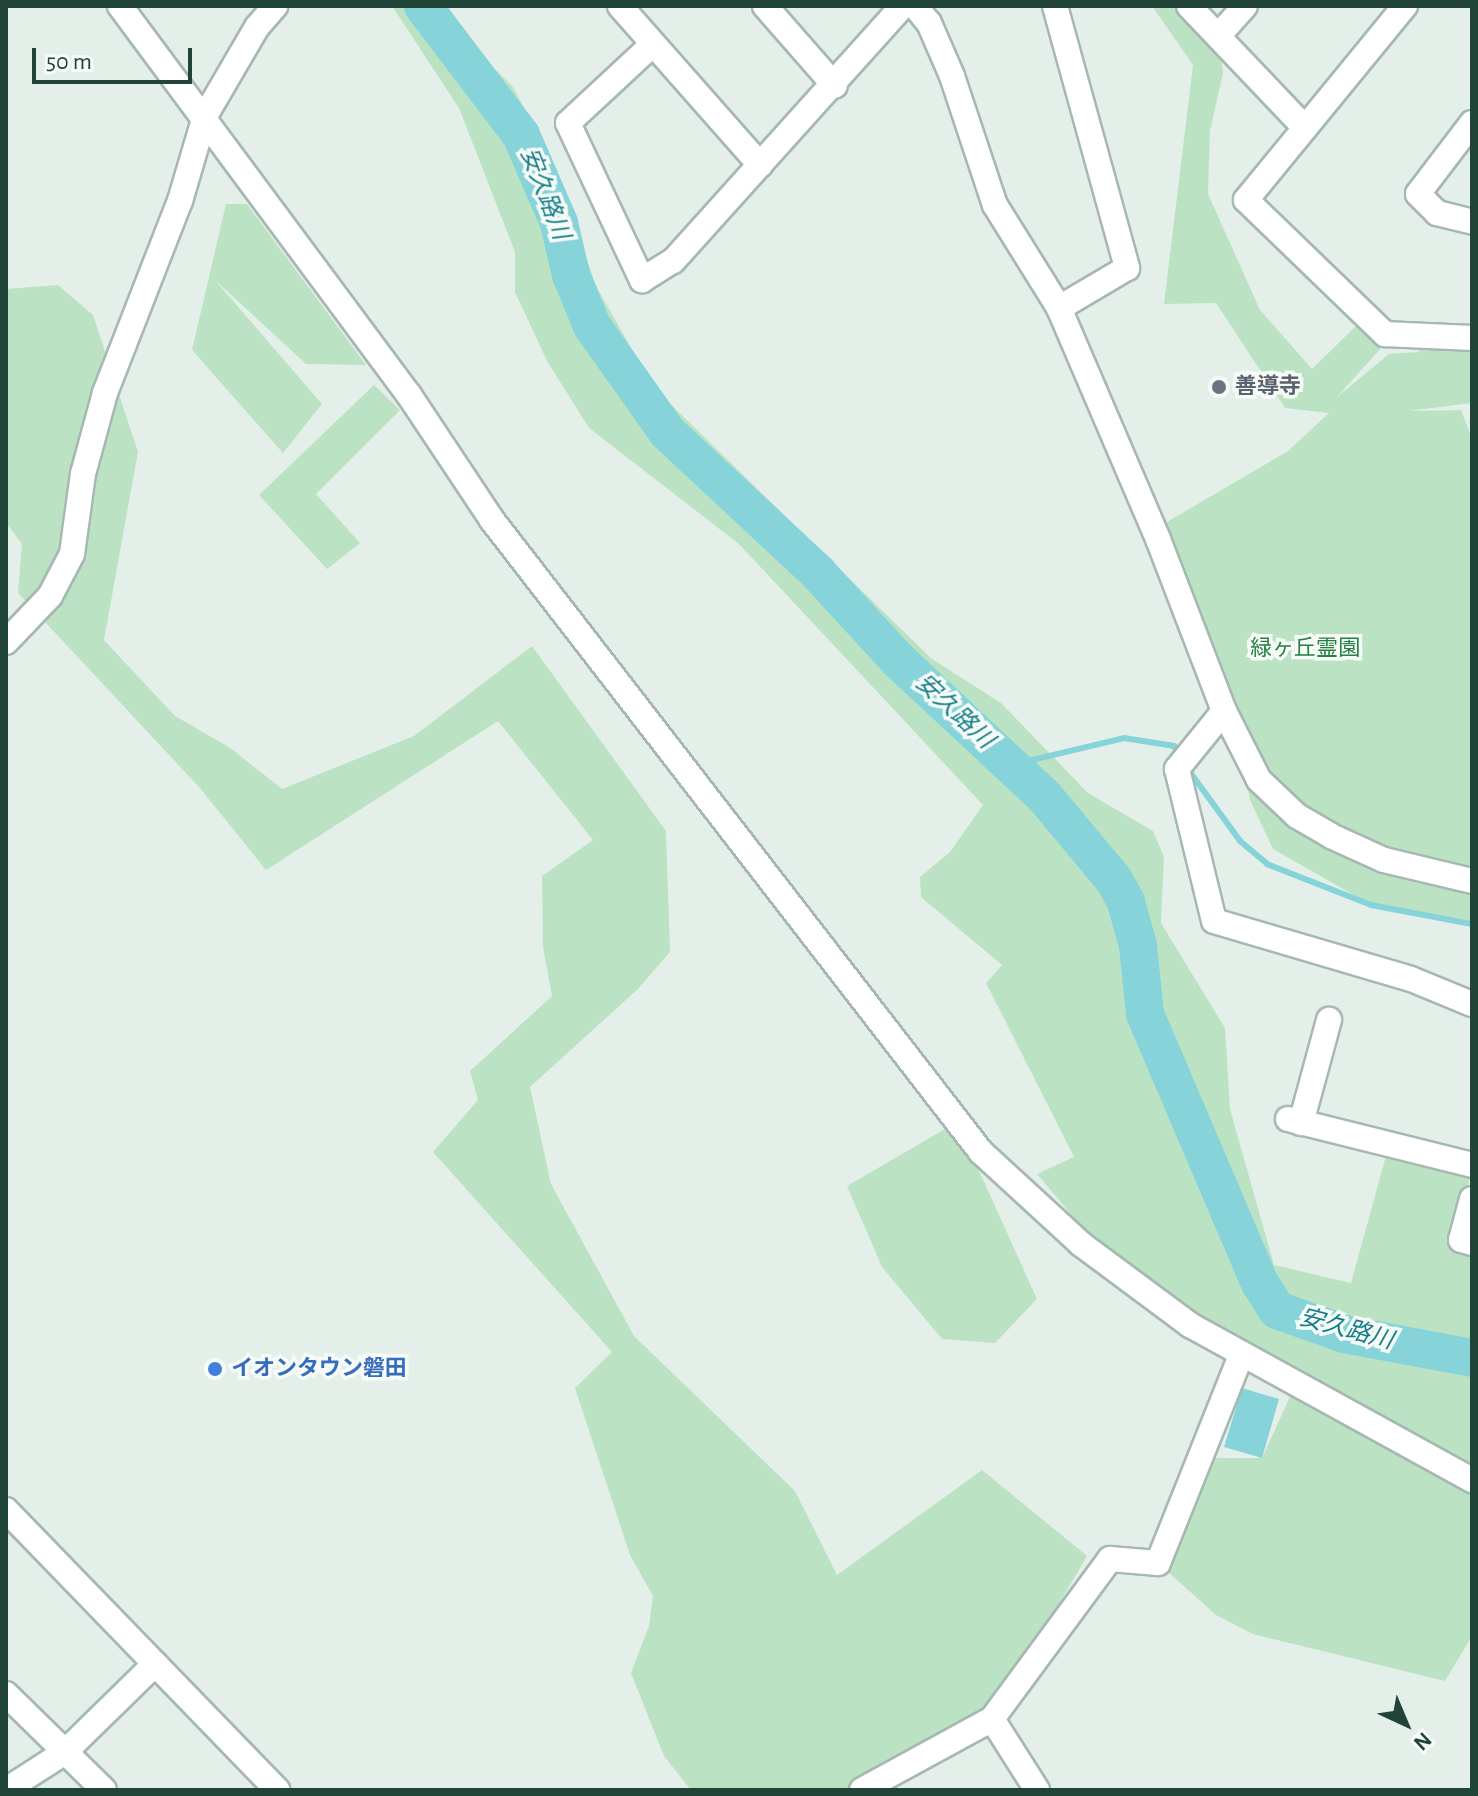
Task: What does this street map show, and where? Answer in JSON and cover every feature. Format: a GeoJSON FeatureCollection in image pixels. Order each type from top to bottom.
{"type":"FeatureCollection","features":[{"type":"Feature","properties":{"kind":"street"},"geometry":{"type":"LineString","coordinates":[[120,6],[205,116],[409,395],[492,520],[981,1152],[1139,1291],[1241,1356],[1472,1480]]}},
{"type":"Feature","properties":{"kind":"street"},"geometry":{"type":"LineString","coordinates":[[6,642],[50,596],[72,554],[83,474],[105,393],[180,201],[205,116],[275,6]]}},
{"type":"Feature","properties":{"kind":"street"},"geometry":{"type":"LineString","coordinates":[[620,6],[760,165]]}},
{"type":"Feature","properties":{"kind":"street"},"geometry":{"type":"LineString","coordinates":[[765,6],[835,86]]}},
{"type":"Feature","properties":{"kind":"street"},"geometry":{"type":"LineString","coordinates":[[653,44],[568,123],[642,280],[673,261],[835,86],[903,6]]}},
{"type":"Feature","properties":{"kind":"street"},"geometry":{"type":"LineString","coordinates":[[915,6],[929,23],[952,76],[995,205],[1059,308],[1158,539],[1224,711],[1259,780],[1297,816],[1384,860],[1472,881]]}},
{"type":"Feature","properties":{"kind":"street"},"geometry":{"type":"LineString","coordinates":[[1055,6],[1127,268],[1059,308]]}},
{"type":"Feature","properties":{"kind":"street"},"geometry":{"type":"LineString","coordinates":[[1189,6],[1305,128]]}},
{"type":"Feature","properties":{"kind":"street"},"geometry":{"type":"LineString","coordinates":[[1218,36],[1245,6]]}},
{"type":"Feature","properties":{"kind":"street"},"geometry":{"type":"LineString","coordinates":[[1405,6],[1246,200],[1385,334],[1472,338]]}},
{"type":"Feature","properties":{"kind":"street"},"geometry":{"type":"LineString","coordinates":[[1472,123],[1418,194],[1437,213],[1472,222]]}},
{"type":"Feature","properties":{"kind":"street"},"geometry":{"type":"LineString","coordinates":[[1224,711],[1177,769],[1214,921],[1411,979],[1472,1004]]}},
{"type":"Feature","properties":{"kind":"street"},"geometry":{"type":"LineString","coordinates":[[1329,1020],[1294,1121],[1472,1165]]}},
{"type":"Feature","properties":{"kind":"street"},"geometry":{"type":"LineString","coordinates":[[1472,1199],[1461,1240],[1472,1243]]}},
{"type":"Feature","properties":{"kind":"street"},"geometry":{"type":"LineString","coordinates":[[862,1790],[992,1719],[1110,1559],[1158,1563],[1241,1356]]}},
{"type":"Feature","properties":{"kind":"street"},"geometry":{"type":"LineString","coordinates":[[7,1513],[277,1790]]}},
{"type":"Feature","properties":{"kind":"street"},"geometry":{"type":"LineString","coordinates":[[6,1790],[65,1752],[155,1664]]}},
{"type":"Feature","properties":{"kind":"street"},"geometry":{"type":"LineString","coordinates":[[6,1694],[104,1790]]}},
{"type":"Feature","properties":{"kind":"street"},"geometry":{"type":"LineString","coordinates":[[992,1719],[1024,1785]]}},
{"type":"Feature","properties":{"kind":"green space"},"geometry":{"type":"Polygon","coordinates":[[[392,6],[431,6],[513,87],[556,169],[596,286],[654,388],[932,659],[1001,703],[1088,793],[1153,831],[1164,857],[1161,923],[1225,1028],[1230,1109],[1274,1265],[1351,1283],[1389,1145],[1472,1169],[1455,1241],[1472,1248],[1472,1340],[1409,1332],[1472,1344],[1472,1636],[1445,1681],[1253,1634],[1216,1615],[1158,1563],[1200,1458],[1262,1458],[1293,1390],[1091,1238],[1037,1174],[1074,1157],[986,983],[1002,965],[921,897],[920,877],[950,852],[983,805],[739,544],[589,428],[547,361],[515,292],[515,252],[459,108],[392,6]]]}},
{"type":"Feature","properties":{"kind":"green space","name":"緑ヶ丘霊園"},"geometry":{"type":"Polygon","coordinates":[[[1152,6],[1189,6],[1218,36],[1223,73],[1210,131],[1208,194],[1260,310],[1312,369],[1357,325],[1381,348],[1337,397],[1389,354],[1418,352],[1437,337],[1472,344],[1472,403],[1408,411],[1461,410],[1472,439],[1472,924],[1371,905],[1273,849],[1250,800],[1245,774],[1267,780],[1204,659],[1199,604],[1167,561],[1167,522],[1288,451],[1329,413],[1285,408],[1216,303],[1164,304],[1193,65],[1152,6]]]}},
{"type":"Feature","properties":{"kind":"green space"},"geometry":{"type":"Polygon","coordinates":[[[226,204],[247,204],[366,365],[306,364],[215,280],[322,404],[283,453],[192,350],[226,204]]]}},
{"type":"Feature","properties":{"kind":"green space"},"geometry":{"type":"Polygon","coordinates":[[[58,285],[93,315],[138,452],[104,640],[175,716],[229,747],[282,789],[414,736],[532,646],[666,831],[670,952],[638,989],[530,1087],[551,1184],[634,1336],[795,1491],[837,1575],[982,1470],[1087,1556],[992,1719],[862,1790],[691,1790],[664,1756],[631,1673],[649,1626],[653,1596],[630,1555],[575,1388],[612,1352],[433,1152],[478,1100],[470,1071],[552,996],[543,947],[542,876],[593,840],[498,721],[266,870],[199,787],[18,593],[22,544],[6,523],[6,289],[58,285]]]}},
{"type":"Feature","properties":{"kind":"green space"},"geometry":{"type":"Polygon","coordinates":[[[374,385],[400,410],[316,494],[360,543],[327,569],[259,495],[374,385]]]}},
{"type":"Feature","properties":{"kind":"green space"},"geometry":{"type":"Polygon","coordinates":[[[957,1122],[1037,1299],[995,1343],[942,1339],[882,1267],[847,1186],[957,1122]]]}},
{"type":"Feature","properties":{"kind":"water"},"geometry":{"type":"Polygon","coordinates":[[[1242,1388],[1279,1399],[1262,1458],[1224,1447],[1242,1388]]]}},
{"type":"Feature","properties":{"kind":"waterway","name":"安久路川"},"geometry":{"type":"LineString","coordinates":[[423,6],[521,135],[559,223],[571,275],[592,326],[667,432],[818,573],[898,660],[1044,796],[1114,880],[1126,902],[1138,946],[1145,1014],[1260,1283],[1277,1310],[1344,1334],[1472,1358]]}},
{"type":"Feature","properties":{"kind":"waterway"},"geometry":{"type":"LineString","coordinates":[[1011,765],[1124,738],[1174,746],[1179,755]]}},
{"type":"Feature","properties":{"kind":"waterway"},"geometry":{"type":"LineString","coordinates":[[1187,768],[1240,841],[1267,864],[1371,905],[1472,924]]}},
{"type":"Feature","properties":{"kind":"place","name":"善導寺"},"geometry":{"type":"Point","coordinates":[1219,387]}},
{"type":"Feature","properties":{"kind":"place","name":"イオンタウン磐田"},"geometry":{"type":"Point","coordinates":[215,1369]}}]}
